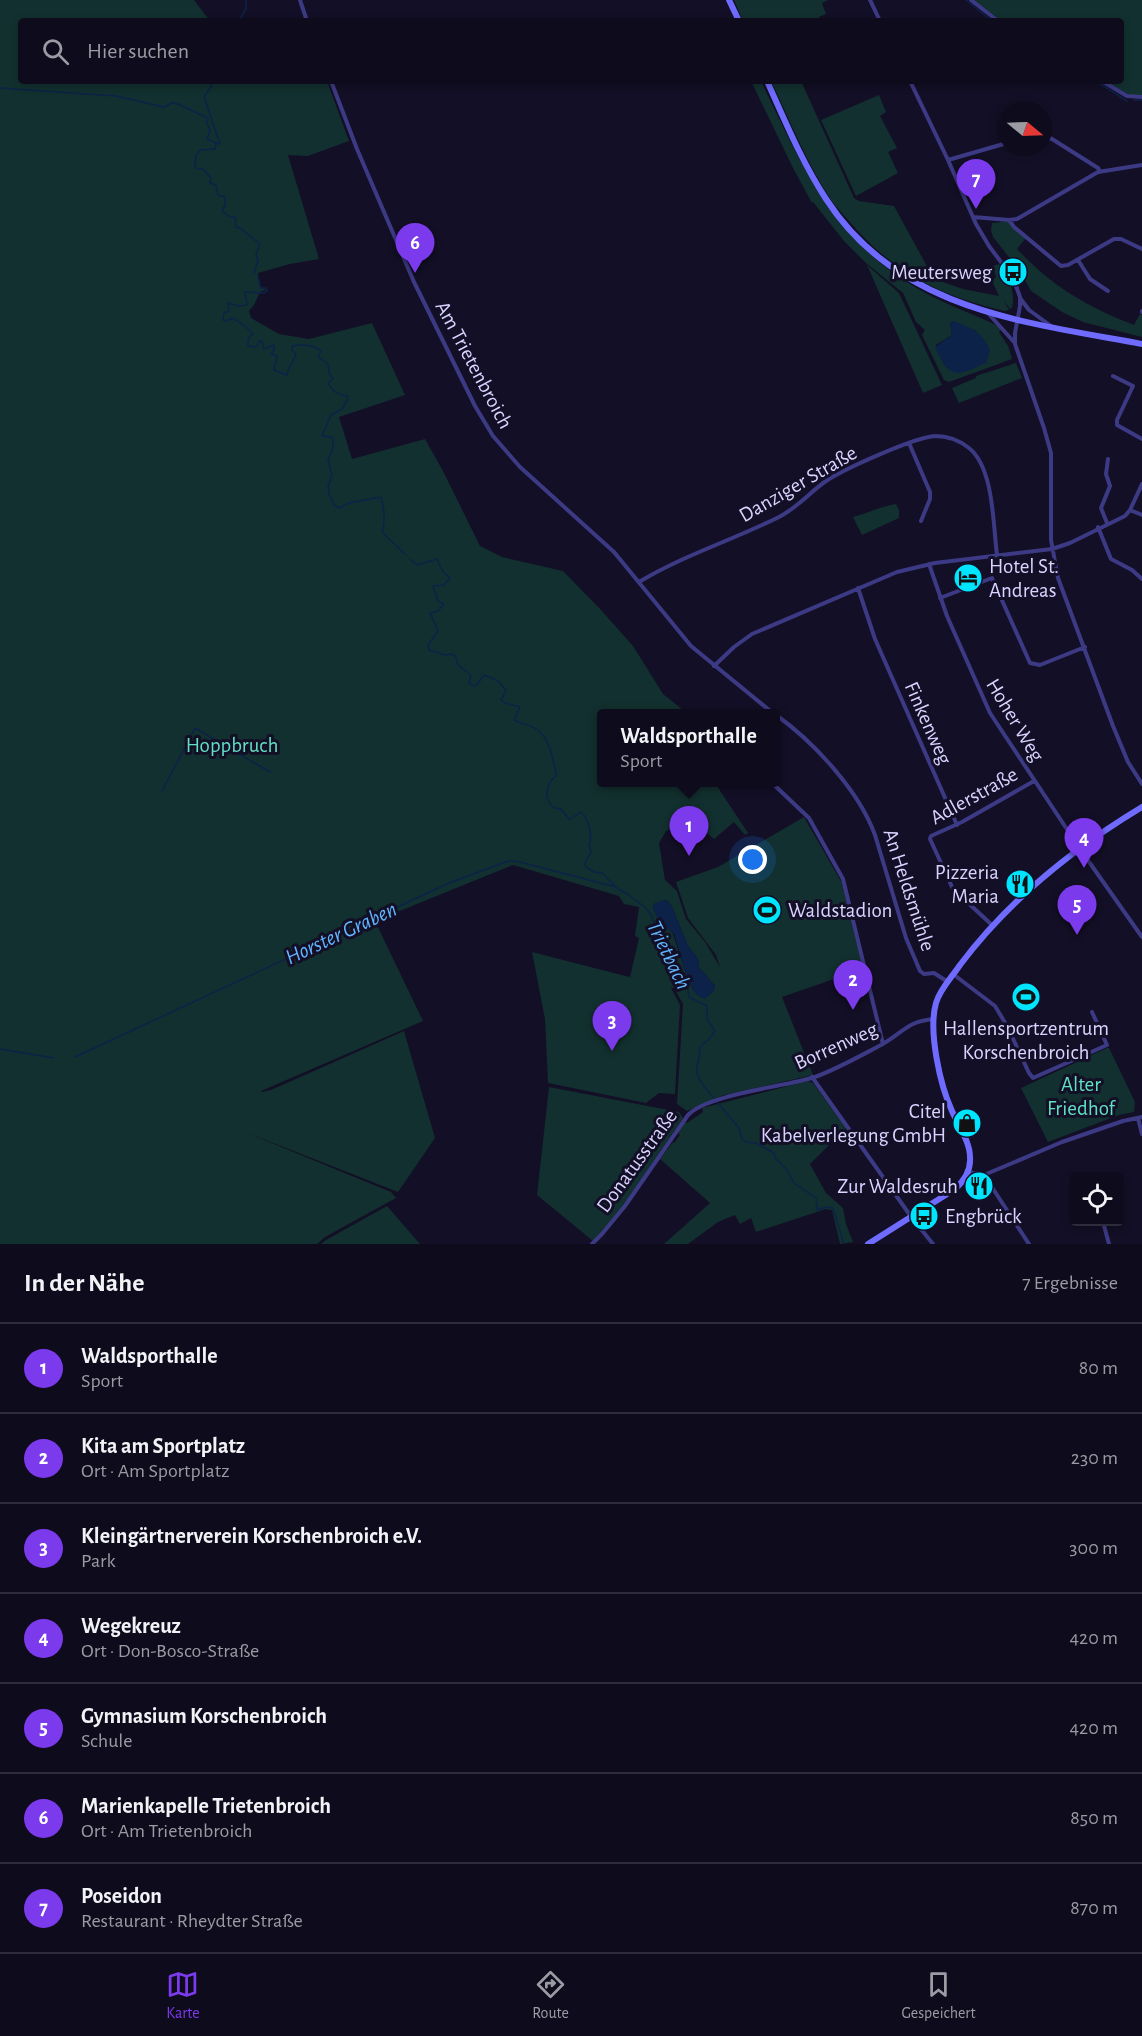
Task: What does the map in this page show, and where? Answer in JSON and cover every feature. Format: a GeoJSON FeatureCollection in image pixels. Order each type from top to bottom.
{"type":"FeatureCollection","features":[{"type":"Feature","properties":{"kind":"main road"},"geometry":{"type":"LineString","coordinates":[[729,0],[738,18]]}},
{"type":"Feature","properties":{"kind":"main road"},"geometry":{"type":"LineString","coordinates":[[768,84],[810,172],[833,209],[856,237],[882,260],[912,281],[945,297],[987,312],[1142,344]]}},
{"type":"Feature","properties":{"kind":"main road"},"geometry":{"type":"LineString","coordinates":[[868,1244],[912,1218],[957,1187],[968,1172],[969,1149],[942,1083],[934,1019],[935,1006],[953,974],[992,925],[1080,849],[1142,807]]}},
{"type":"Feature","properties":{"kind":"street"},"geometry":{"type":"LineString","coordinates":[[300,0],[306,18]]}},
{"type":"Feature","properties":{"kind":"street"},"geometry":{"type":"LineString","coordinates":[[870,0],[879,18]]}},
{"type":"Feature","properties":{"kind":"street"},"geometry":{"type":"LineString","coordinates":[[971,0],[994,18]]}},
{"type":"Feature","properties":{"kind":"street","name":"Am Trietenbroich"},"geometry":{"type":"LineString","coordinates":[[332,84],[406,266],[483,420],[518,465],[606,544],[684,639],[714,666]]}},
{"type":"Feature","properties":{"kind":"street"},"geometry":{"type":"LineString","coordinates":[[911,84],[972,217],[989,246],[1012,277],[1020,297],[1033,313],[1051,326]]}},
{"type":"Feature","properties":{"kind":"street"},"geometry":{"type":"LineString","coordinates":[[1107,84],[1128,97],[1142,97]]}},
{"type":"Feature","properties":{"kind":"street"},"geometry":{"type":"LineString","coordinates":[[1052,139],[1098,168],[1100,172]]}},
{"type":"Feature","properties":{"kind":"street"},"geometry":{"type":"LineString","coordinates":[[948,160],[998,146]]}},
{"type":"Feature","properties":{"kind":"street"},"geometry":{"type":"LineString","coordinates":[[972,217],[1009,220],[1020,218],[1100,172],[1142,165]]}},
{"type":"Feature","properties":{"kind":"street"},"geometry":{"type":"LineString","coordinates":[[1009,220],[1014,227],[1058,264],[1066,266],[1115,239],[1123,240],[1142,249]]}},
{"type":"Feature","properties":{"kind":"street"},"geometry":{"type":"LineString","coordinates":[[1078,260],[1091,280],[1108,291]]}},
{"type":"Feature","properties":{"kind":"street"},"geometry":{"type":"LineString","coordinates":[[1020,297],[1014,335],[1015,344],[1051,453],[1052,549],[1058,579],[1113,726],[1128,762],[1142,784]]}},
{"type":"Feature","properties":{"kind":"street"},"geometry":{"type":"LineString","coordinates":[[987,312],[1015,344]]}},
{"type":"Feature","properties":{"kind":"street"},"geometry":{"type":"LineString","coordinates":[[1113,376],[1133,386],[1117,419],[1117,426],[1142,439]]}},
{"type":"Feature","properties":{"kind":"street","name":"Danziger Straße"},"geometry":{"type":"LineString","coordinates":[[639,582],[676,562],[784,515],[830,479],[925,438],[945,437],[965,445],[977,456],[986,473],[997,555]]}},
{"type":"Feature","properties":{"kind":"street"},"geometry":{"type":"LineString","coordinates":[[909,443],[930,492],[930,499],[921,521]]}},
{"type":"Feature","properties":{"kind":"street"},"geometry":{"type":"LineString","coordinates":[[1107,524],[1101,507],[1110,486],[1106,474],[1108,459]]}},
{"type":"Feature","properties":{"kind":"street"},"geometry":{"type":"LineString","coordinates":[[714,666],[734,646],[752,634],[897,572],[929,564],[1052,549],[1070,543],[1098,527],[1123,517],[1130,510],[1142,484]]}},
{"type":"Feature","properties":{"kind":"street"},"geometry":{"type":"LineString","coordinates":[[1130,510],[1142,515]]}},
{"type":"Feature","properties":{"kind":"street"},"geometry":{"type":"LineString","coordinates":[[1098,527],[1112,560],[1132,570],[1142,579]]}},
{"type":"Feature","properties":{"kind":"street","name":"Hoher Weg"},"geometry":{"type":"LineString","coordinates":[[929,564],[940,598],[986,708],[1142,937]]}},
{"type":"Feature","properties":{"kind":"street"},"geometry":{"type":"LineString","coordinates":[[940,598],[992,578],[1030,663],[1040,665],[1084,646]]}},
{"type":"Feature","properties":{"kind":"street","name":"Finkenweg"},"geometry":{"type":"LineString","coordinates":[[858,588],[872,633],[957,825]]}},
{"type":"Feature","properties":{"kind":"street","name":"An Heldsmühle"},"geometry":{"type":"LineString","coordinates":[[714,666],[769,709]]}},
{"type":"Feature","properties":{"kind":"street","name":"An Heldsmühle"},"geometry":{"type":"LineString","coordinates":[[780,718],[800,734],[857,799],[875,835],[906,938],[920,971],[923,974],[934,973],[948,982]]}},
{"type":"Feature","properties":{"kind":"street","name":"Adlerstraße"},"geometry":{"type":"LineString","coordinates":[[992,925],[952,888],[930,841],[931,836],[957,825],[1034,780]]}},
{"type":"Feature","properties":{"kind":"street"},"geometry":{"type":"LineString","coordinates":[[775,787],[808,817],[843,879],[883,1044]]}},
{"type":"Feature","properties":{"kind":"street"},"geometry":{"type":"LineString","coordinates":[[953,974],[995,1006],[1032,1077],[1038,1077],[1107,1046],[1092,1012]]}},
{"type":"Feature","properties":{"kind":"street","name":"Borrenweg"},"geometry":{"type":"LineString","coordinates":[[714,1101],[812,1077],[883,1044],[915,1022],[934,1019]]}},
{"type":"Feature","properties":{"kind":"street"},"geometry":{"type":"LineString","coordinates":[[812,1077],[933,1244]]}},
{"type":"Feature","properties":{"kind":"street","name":"Donatusstraße"},"geometry":{"type":"LineString","coordinates":[[593,1244],[625,1206],[688,1115],[714,1101]]}},
{"type":"Feature","properties":{"kind":"street"},"geometry":{"type":"LineString","coordinates":[[968,1172],[984,1174],[1062,1142],[1140,1117],[1142,1134]]}},
{"type":"Feature","properties":{"kind":"street"},"geometry":{"type":"LineString","coordinates":[[984,1174],[1029,1244]]}},
{"type":"Feature","properties":{"kind":"street"},"geometry":{"type":"LineString","coordinates":[[1104,1226],[1108,1244]]}},
{"type":"Feature","properties":{"kind":"green space","name":"Hoppbruch"},"geometry":{"type":"Polygon","coordinates":[[[0,0],[194,0],[208,18],[18,18],[18,84],[328,84],[349,141],[308,156],[288,155],[319,259],[258,273],[260,288],[267,289],[260,292],[249,311],[251,318],[279,334],[309,339],[372,323],[405,395],[339,417],[352,459],[425,439],[480,546],[502,557],[563,571],[633,646],[663,694],[682,709],[597,709],[597,787],[718,787],[748,833],[745,835],[734,822],[714,839],[696,824],[687,824],[666,831],[659,843],[665,880],[677,891],[686,919],[705,942],[720,967],[716,955],[688,918],[676,882],[718,867],[804,817],[842,883],[863,969],[782,997],[813,1075],[724,1095],[687,1111],[677,1104],[683,1004],[674,988],[671,988],[680,1005],[675,1094],[659,1093],[646,1103],[548,1083],[545,1019],[532,952],[637,979],[630,977],[639,938],[635,936],[639,907],[624,904],[619,896],[513,865],[375,921],[423,1021],[261,1091],[271,1090],[404,1031],[435,1138],[398,1192],[250,1134],[391,1192],[396,1198],[325,1237],[317,1244],[0,1244],[0,0]],[[665,900],[654,904],[653,909],[673,934],[693,990],[713,992],[715,986],[699,967],[698,959],[688,946],[672,907],[665,900]]]}},
{"type":"Feature","properties":{"kind":"green space"},"geometry":{"type":"Polygon","coordinates":[[[734,0],[828,0],[822,3],[826,14],[819,18],[742,18],[734,0]]]}},
{"type":"Feature","properties":{"kind":"green space"},"geometry":{"type":"Polygon","coordinates":[[[974,0],[1142,0],[1142,97],[1134,97],[1109,84],[1124,84],[1124,18],[997,18],[974,0]]]}},
{"type":"Feature","properties":{"kind":"green space"},"geometry":{"type":"Polygon","coordinates":[[[752,84],[762,84],[805,169],[822,197],[863,247],[887,268],[915,287],[1001,329],[999,332],[1008,346],[1012,359],[949,382],[944,380],[922,335],[925,330],[916,322],[903,293],[866,263],[812,203],[752,84]],[[953,321],[950,323],[952,335],[936,345],[941,358],[950,370],[970,370],[976,331],[953,321]]]}},
{"type":"Feature","properties":{"kind":"green space"},"geometry":{"type":"Polygon","coordinates":[[[772,84],[802,84],[854,198],[859,201],[894,206],[934,279],[963,289],[999,296],[992,281],[996,277],[993,266],[999,264],[1012,290],[1012,308],[1010,309],[1004,301],[1009,310],[1005,311],[959,298],[919,280],[882,254],[865,239],[831,200],[799,142],[772,84]]]}},
{"type":"Feature","properties":{"kind":"green space"},"geometry":{"type":"Polygon","coordinates":[[[879,95],[886,112],[880,116],[897,148],[888,152],[898,173],[856,196],[821,120],[879,95]]]}},
{"type":"Feature","properties":{"kind":"green space"},"geometry":{"type":"Polygon","coordinates":[[[1009,221],[1026,238],[1017,249],[1030,262],[1057,285],[1085,303],[1134,325],[1140,314],[1142,315],[1142,337],[1083,322],[1062,312],[1031,291],[1020,271],[993,237],[992,223],[1009,221]]]}},
{"type":"Feature","properties":{"kind":"green space"},"geometry":{"type":"Polygon","coordinates":[[[867,265],[899,293],[942,385],[923,393],[867,265]]]}},
{"type":"Feature","properties":{"kind":"green space"},"geometry":{"type":"Polygon","coordinates":[[[1016,363],[1022,378],[959,403],[952,388],[976,376],[1016,363]]]}},
{"type":"Feature","properties":{"kind":"green space"},"geometry":{"type":"Polygon","coordinates":[[[896,504],[899,518],[862,535],[853,517],[896,504]]]}},
{"type":"Feature","properties":{"kind":"green space","name":"Alter Friedhof"},"geometry":{"type":"Polygon","coordinates":[[[1107,1048],[1135,1102],[1134,1112],[1119,1115],[1048,1142],[1021,1088],[1107,1048]]]}},
{"type":"Feature","properties":{"kind":"green space"},"geometry":{"type":"Polygon","coordinates":[[[808,1081],[813,1083],[846,1128],[810,1164],[826,1193],[843,1208],[853,1242],[840,1244],[832,1210],[826,1209],[756,1232],[751,1218],[740,1224],[735,1215],[718,1222],[688,1244],[664,1244],[710,1203],[660,1159],[680,1135],[678,1133],[685,1122],[687,1123],[703,1112],[702,1108],[808,1081]]]}},
{"type":"Feature","properties":{"kind":"green space"},"geometry":{"type":"Polygon","coordinates":[[[549,1087],[679,1112],[683,1118],[612,1222],[593,1241],[537,1195],[549,1087]]]}},
{"type":"Feature","properties":{"kind":"green space"},"geometry":{"type":"Polygon","coordinates":[[[387,1206],[420,1244],[321,1244],[326,1240],[387,1206]]]}},
{"type":"Feature","properties":{"kind":"water"},"geometry":{"type":"Polygon","coordinates":[[[953,321],[971,328],[983,338],[990,350],[986,363],[960,373],[950,370],[945,365],[935,347],[952,335],[950,323],[953,321]]]}},
{"type":"Feature","properties":{"kind":"water"},"geometry":{"type":"Polygon","coordinates":[[[664,900],[668,901],[672,907],[688,946],[698,959],[699,967],[715,986],[713,992],[705,999],[693,990],[674,934],[658,919],[653,909],[654,904],[664,900]]]}},
{"type":"Feature","properties":{"kind":"waterway"},"geometry":{"type":"LineString","coordinates":[[241,18],[246,9],[246,0]]}},
{"type":"Feature","properties":{"kind":"waterway"},"geometry":{"type":"LineString","coordinates":[[966,0],[988,18]]}},
{"type":"Feature","properties":{"kind":"waterway"},"geometry":{"type":"LineString","coordinates":[[212,84],[204,97],[220,144],[216,143]]}},
{"type":"Feature","properties":{"kind":"waterway"},"geometry":{"type":"LineString","coordinates":[[1101,84],[1127,101]]}},
{"type":"Feature","properties":{"kind":"waterway","name":"Trietbach"},"geometry":{"type":"LineString","coordinates":[[0,88],[116,96],[164,107],[172,103],[208,118],[210,131],[207,139],[216,143],[215,149],[200,150],[196,155],[195,167],[203,169],[211,178],[210,183],[216,185],[218,195],[225,197],[222,211],[230,217],[235,217],[236,227],[260,244],[256,254],[258,261],[254,273]]}},
{"type":"Feature","properties":{"kind":"waterway"},"geometry":{"type":"LineString","coordinates":[[1134,100],[1142,100]]}},
{"type":"Feature","properties":{"kind":"waterway","name":"Trietbach"},"geometry":{"type":"LineString","coordinates":[[258,277],[261,288],[266,288],[267,291],[263,293],[245,292],[247,305],[239,306],[228,303],[229,311],[224,313],[223,320],[233,318],[253,334],[248,339],[248,346],[256,347],[260,341],[264,349],[274,345],[271,354],[277,356],[274,370],[287,375],[296,354],[292,346],[315,347],[321,351],[318,357],[328,364],[329,373],[333,379],[328,383],[334,391],[347,396],[348,399],[342,409],[331,415],[322,436],[332,437],[333,440],[333,449],[328,460],[332,475],[328,487],[329,494],[334,505],[339,508],[349,503],[381,497],[384,514],[382,532],[406,555]]}},
{"type":"Feature","properties":{"kind":"waterway","name":"Trietbach"},"geometry":{"type":"LineString","coordinates":[[410,559],[417,565],[437,559],[443,572],[450,578],[444,585],[433,586],[438,601],[444,604],[438,611],[430,613],[438,631],[428,645],[429,650],[445,655],[452,654],[456,657],[458,665],[471,675],[469,684],[476,686],[484,675],[498,681],[506,690],[501,700],[520,707],[514,720],[541,733],[550,748],[556,772],[556,776],[548,786],[549,802],[554,808],[562,810],[569,820],[581,812],[588,823],[591,852],[585,863],[586,867],[594,872],[602,873],[618,889],[646,908],[664,943],[665,955],[687,984],[689,997],[707,1006],[707,1019],[715,1031],[700,1047],[697,1071],[702,1084],[714,1098]]}},
{"type":"Feature","properties":{"kind":"waterway"},"geometry":{"type":"LineString","coordinates":[[162,791],[195,728],[270,772]]}},
{"type":"Feature","properties":{"kind":"waterway","name":"Horster Graben"},"geometry":{"type":"LineString","coordinates":[[75,1057],[449,883],[508,861],[516,861],[616,887]]}},
{"type":"Feature","properties":{"kind":"waterway","name":"Horster Graben"},"geometry":{"type":"LineString","coordinates":[[0,1049],[54,1058]]}},
{"type":"Feature","properties":{"kind":"waterway","name":"Trietbach"},"geometry":{"type":"LineString","coordinates":[[718,1103],[739,1128],[742,1139],[756,1143],[774,1153],[775,1158],[787,1170],[794,1183],[816,1198],[817,1210],[826,1207],[833,1208],[844,1244]]}},
{"type":"Feature","properties":{"kind":"place","name":"Poseidon"},"geometry":{"type":"Point","coordinates":[976,209]}},
{"type":"Feature","properties":{"kind":"place","name":"Meutersweg"},"geometry":{"type":"Point","coordinates":[1013,272]}},
{"type":"Feature","properties":{"kind":"place","name":"Marienkapelle Trietenbroich"},"geometry":{"type":"Point","coordinates":[415,273]}},
{"type":"Feature","properties":{"kind":"place","name":"Hotel St. Andreas"},"geometry":{"type":"Point","coordinates":[968,578]}},
{"type":"Feature","properties":{"kind":"place","name":"Waldsporthalle"},"geometry":{"type":"Point","coordinates":[689,856]}},
{"type":"Feature","properties":{"kind":"place","name":"Wegekreuz"},"geometry":{"type":"Point","coordinates":[1084,868]}},
{"type":"Feature","properties":{"kind":"place","name":"Pizzeria Maria"},"geometry":{"type":"Point","coordinates":[1020,884]}},
{"type":"Feature","properties":{"kind":"place","name":"Waldstadion"},"geometry":{"type":"Point","coordinates":[767,910]}},
{"type":"Feature","properties":{"kind":"place","name":"Gymnasium Korschenbroich"},"geometry":{"type":"Point","coordinates":[1077,935]}},
{"type":"Feature","properties":{"kind":"place","name":"Hallensportzentrum Korschenbroich"},"geometry":{"type":"Point","coordinates":[1026,997]}},
{"type":"Feature","properties":{"kind":"place","name":"Kita am Sportplatz"},"geometry":{"type":"Point","coordinates":[853,1010]}},
{"type":"Feature","properties":{"kind":"place","name":"Kleingärtnerverein Korschenbroich e.V."},"geometry":{"type":"Point","coordinates":[612,1051]}},
{"type":"Feature","properties":{"kind":"place","name":"Citel Kabelverlegung GmbH"},"geometry":{"type":"Point","coordinates":[967,1123]}},
{"type":"Feature","properties":{"kind":"place","name":"Zur Waldesruh"},"geometry":{"type":"Point","coordinates":[979,1186]}},
{"type":"Feature","properties":{"kind":"place","name":"Engbrück"},"geometry":{"type":"Point","coordinates":[924,1216]}}]}
